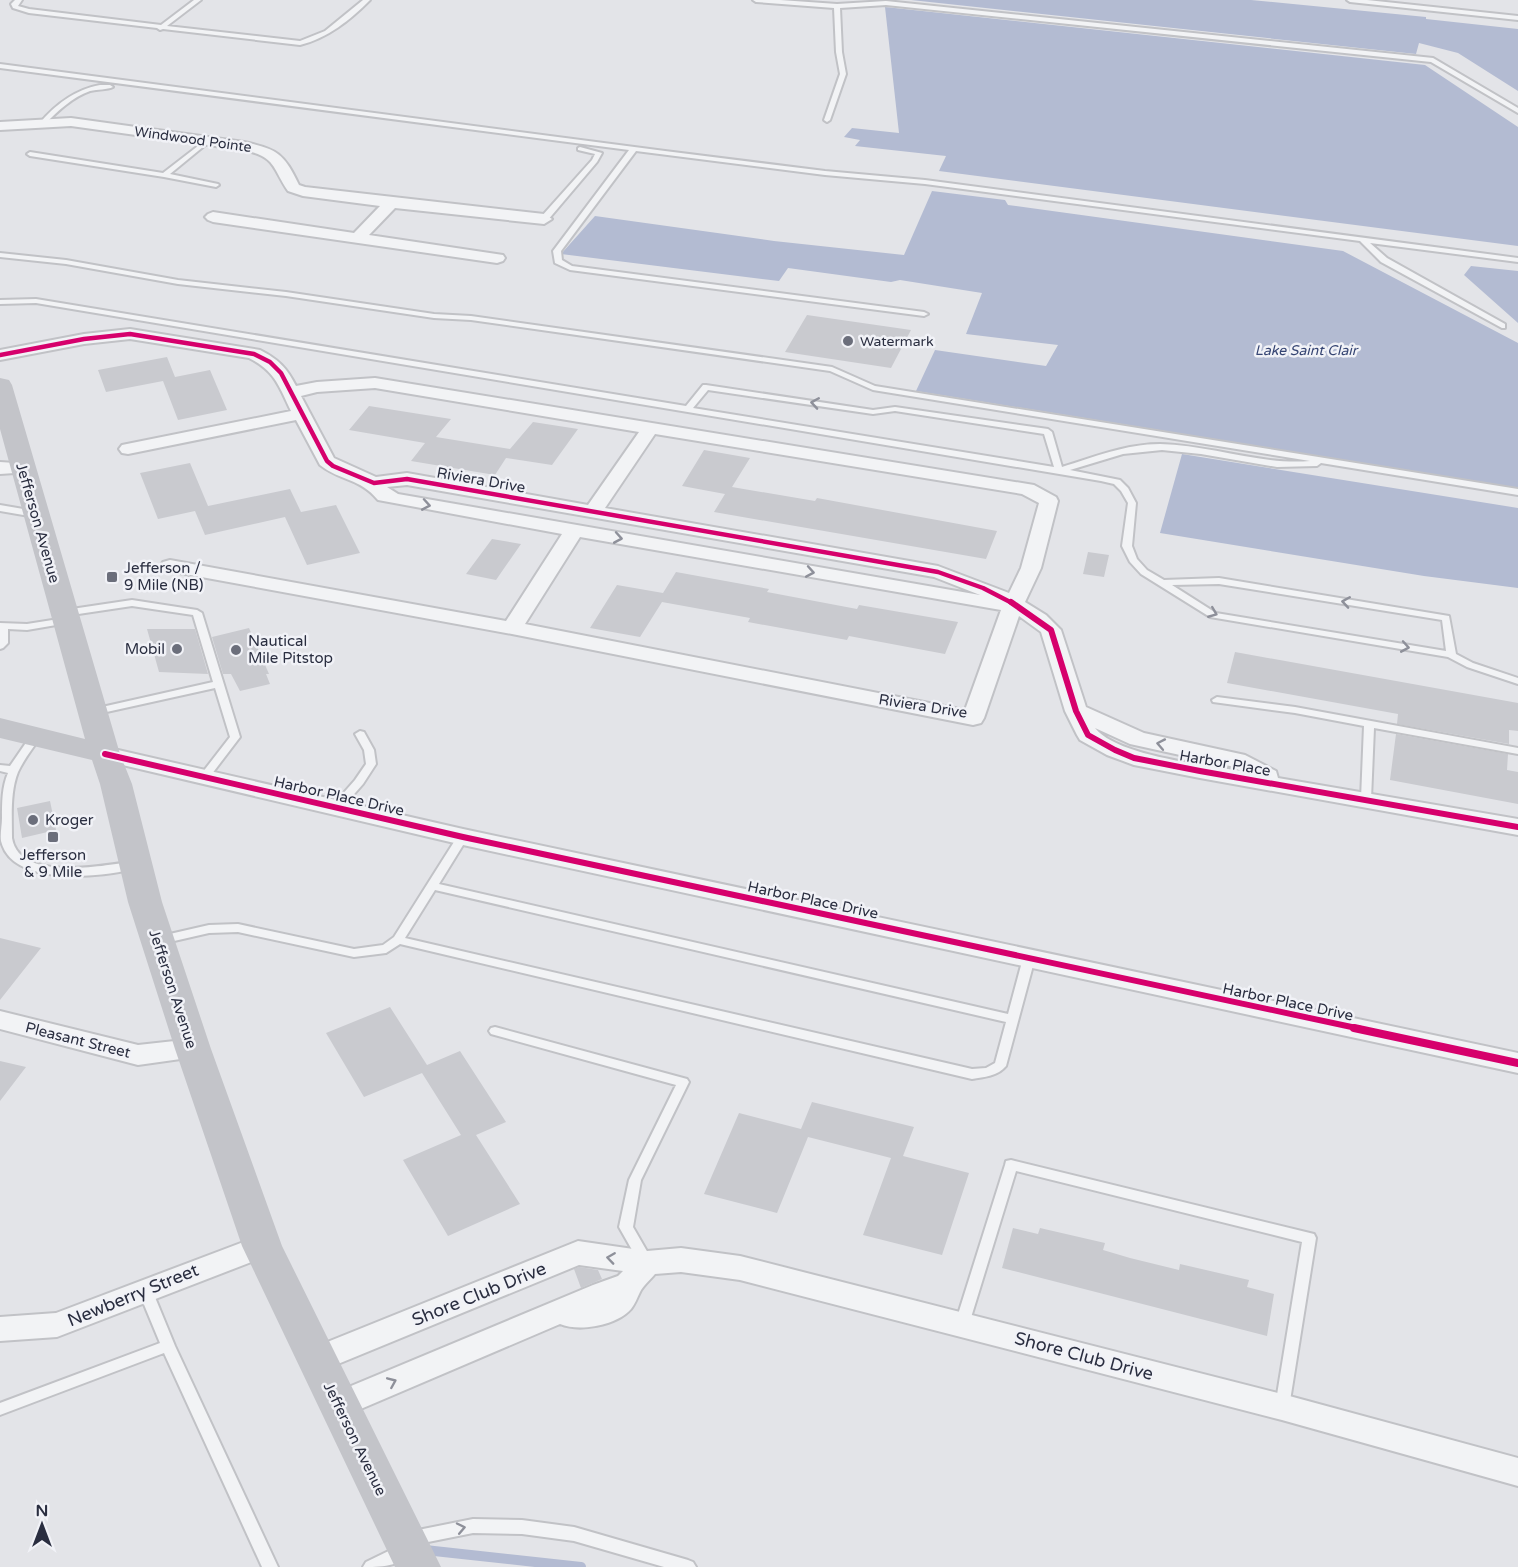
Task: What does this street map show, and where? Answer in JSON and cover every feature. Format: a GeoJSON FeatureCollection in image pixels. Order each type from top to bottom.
{"type":"FeatureCollection","features":[{"type":"Feature","properties":{"kind":"main road","name":"Jefferson Avenue"},"geometry":{"type":"LineString","coordinates":[[0,388],[11,468],[36,514],[105,754],[116,784],[135,865],[158,940],[193,1049],[262,1246],[410,1552]]}},
{"type":"Feature","properties":{"kind":"main road"},"geometry":{"type":"LineString","coordinates":[[0,728],[105,754]]}},
{"type":"Feature","properties":{"kind":"street","name":"Windwood Pointe"},"geometry":{"type":"LineString","coordinates":[[0,126],[71,122],[270,151],[283,163],[293,188],[391,203],[544,219]]}},
{"type":"Feature","properties":{"kind":"street"},"geometry":{"type":"LineString","coordinates":[[0,139],[36,124]]}},
{"type":"Feature","properties":{"kind":"street"},"geometry":{"type":"LineString","coordinates":[[358,238],[391,203]]}},
{"type":"Feature","properties":{"kind":"street"},"geometry":{"type":"LineString","coordinates":[[213,217],[497,258]]}},
{"type":"Feature","properties":{"kind":"street","name":"Riviera Drive"},"geometry":{"type":"LineString","coordinates":[[0,355],[84,339],[130,334],[254,354],[270,362],[281,374],[327,461],[346,474],[374,483],[407,479],[938,572],[993,591],[1013,605]]}},
{"type":"Feature","properties":{"kind":"street","name":"Riviera Drive"},"geometry":{"type":"LineString","coordinates":[[170,566],[512,628],[973,718],[1013,605],[1031,568],[1048,501],[1027,489],[375,383],[317,387],[291,393]]}},
{"type":"Feature","properties":{"kind":"street"},"geometry":{"type":"LineString","coordinates":[[128,449],[301,414]]}},
{"type":"Feature","properties":{"kind":"street"},"geometry":{"type":"LineString","coordinates":[[592,513],[650,428]]}},
{"type":"Feature","properties":{"kind":"street"},"geometry":{"type":"LineString","coordinates":[[374,483],[385,496],[393,499],[935,594],[1013,605]]}},
{"type":"Feature","properties":{"kind":"street"},"geometry":{"type":"LineString","coordinates":[[512,628],[574,531]]}},
{"type":"Feature","properties":{"kind":"street","name":"Harbor Place"},"geometry":{"type":"LineString","coordinates":[[1013,605],[1051,630],[1077,711],[1088,735],[1114,750],[1134,758],[1202,762],[1278,784],[1518,827]]}},
{"type":"Feature","properties":{"kind":"street"},"geometry":{"type":"LineString","coordinates":[[1077,711],[1138,739],[1202,762]]}},
{"type":"Feature","properties":{"kind":"street"},"geometry":{"type":"LineString","coordinates":[[1114,750],[1136,765],[1182,776],[1238,784],[1278,784]]}},
{"type":"Feature","properties":{"kind":"street","name":"Harbor Place Drive"},"geometry":{"type":"LineString","coordinates":[[105,754],[464,837],[1518,1063]]}},
{"type":"Feature","properties":{"kind":"street","name":"Pleasant Street"},"geometry":{"type":"LineString","coordinates":[[0,1020],[138,1055],[193,1049]]}},
{"type":"Feature","properties":{"kind":"street","name":"Newberry Street"},"geometry":{"type":"LineString","coordinates":[[0,1329],[57,1325],[262,1246]]}},
{"type":"Feature","properties":{"kind":"street","name":"Shore Club Drive"},"geometry":{"type":"LineString","coordinates":[[316,1360],[578,1253],[638,1274]]}},
{"type":"Feature","properties":{"kind":"street","name":"Shore Club Drive"},"geometry":{"type":"LineString","coordinates":[[338,1405],[550,1315],[638,1274],[681,1260],[740,1268],[962,1324],[1282,1407],[1518,1472]]}},
{"type":"Feature","properties":{"kind":"lane"},"geometry":{"type":"LineString","coordinates":[[19,0],[14,4],[15,7],[29,12],[284,42],[313,41],[367,0]]}},
{"type":"Feature","properties":{"kind":"lane"},"geometry":{"type":"LineString","coordinates":[[160,28],[198,0]]}},
{"type":"Feature","properties":{"kind":"lane"},"geometry":{"type":"LineString","coordinates":[[756,0],[837,6],[886,3],[1433,60],[1518,111]]}},
{"type":"Feature","properties":{"kind":"lane"},"geometry":{"type":"LineString","coordinates":[[1350,0],[1518,18]]}},
{"type":"Feature","properties":{"kind":"lane"},"geometry":{"type":"LineString","coordinates":[[827,120],[843,74],[839,52],[837,6]]}},
{"type":"Feature","properties":{"kind":"lane"},"geometry":{"type":"LineString","coordinates":[[0,66],[664,153],[825,173],[925,182],[1518,260]]}},
{"type":"Feature","properties":{"kind":"lane"},"geometry":{"type":"LineString","coordinates":[[36,124],[67,100],[93,86],[102,86],[401,123],[599,153],[595,161],[544,219]]}},
{"type":"Feature","properties":{"kind":"lane"},"geometry":{"type":"LineString","coordinates":[[164,174],[207,141]]}},
{"type":"Feature","properties":{"kind":"lane"},"geometry":{"type":"LineString","coordinates":[[634,149],[557,251],[558,261],[570,268],[924,314]]}},
{"type":"Feature","properties":{"kind":"lane"},"geometry":{"type":"LineString","coordinates":[[626,160],[664,153]]}},
{"type":"Feature","properties":{"kind":"lane"},"geometry":{"type":"LineString","coordinates":[[30,154],[164,174],[216,185]]}},
{"type":"Feature","properties":{"kind":"lane"},"geometry":{"type":"LineString","coordinates":[[1363,240],[1384,260],[1502,326]]}},
{"type":"Feature","properties":{"kind":"lane"},"geometry":{"type":"LineString","coordinates":[[0,255],[66,262],[178,282],[286,294],[435,316],[471,318],[832,369],[873,388],[1518,492]]}},
{"type":"Feature","properties":{"kind":"lane"},"geometry":{"type":"LineString","coordinates":[[0,302],[36,301],[1117,482],[1125,490],[1132,503],[1127,546],[1133,560],[1144,572],[1214,615],[1451,655],[1470,665],[1518,681]]}},
{"type":"Feature","properties":{"kind":"lane"},"geometry":{"type":"LineString","coordinates":[[688,410],[706,387],[873,412],[895,409],[1048,432],[1059,471]]}},
{"type":"Feature","properties":{"kind":"lane"},"geometry":{"type":"LineString","coordinates":[[1059,471],[1133,449],[1162,447],[1292,467],[1329,462]]}},
{"type":"Feature","properties":{"kind":"lane"},"geometry":{"type":"LineString","coordinates":[[0,508],[36,514]]}},
{"type":"Feature","properties":{"kind":"lane"},"geometry":{"type":"LineString","coordinates":[[1163,584],[1219,581],[1446,618],[1451,655]]}},
{"type":"Feature","properties":{"kind":"lane"},"geometry":{"type":"LineString","coordinates":[[0,646],[3,643],[1,627],[27,627],[132,603],[197,613],[236,737],[204,777]]}},
{"type":"Feature","properties":{"kind":"lane"},"geometry":{"type":"LineString","coordinates":[[93,712],[219,684]]}},
{"type":"Feature","properties":{"kind":"lane"},"geometry":{"type":"LineString","coordinates":[[1216,700],[1295,710],[1518,752]]}},
{"type":"Feature","properties":{"kind":"lane"},"geometry":{"type":"LineString","coordinates":[[1366,799],[1369,725]]}},
{"type":"Feature","properties":{"kind":"lane"},"geometry":{"type":"LineString","coordinates":[[337,807],[371,764],[369,750],[360,735]]}},
{"type":"Feature","properties":{"kind":"lane"},"geometry":{"type":"LineString","coordinates":[[36,736],[12,770],[6,792],[7,844],[19,860],[43,870],[66,872],[135,865]]}},
{"type":"Feature","properties":{"kind":"lane"},"geometry":{"type":"LineString","coordinates":[[0,768],[12,770]]}},
{"type":"Feature","properties":{"kind":"lane"},"geometry":{"type":"LineString","coordinates":[[158,940],[209,929],[238,928],[354,953],[386,950],[398,939],[464,837]]}},
{"type":"Feature","properties":{"kind":"lane"},"geometry":{"type":"LineString","coordinates":[[433,886],[1013,1019]]}},
{"type":"Feature","properties":{"kind":"lane"},"geometry":{"type":"LineString","coordinates":[[398,939],[972,1074],[988,1072],[1000,1066],[1029,958]]}},
{"type":"Feature","properties":{"kind":"lane"},"geometry":{"type":"LineString","coordinates":[[495,1031],[683,1082],[635,1180],[626,1227],[638,1274]]}},
{"type":"Feature","properties":{"kind":"lane"},"geometry":{"type":"LineString","coordinates":[[962,1324],[1011,1165],[1309,1238],[1282,1407]]}},
{"type":"Feature","properties":{"kind":"lane"},"geometry":{"type":"LineString","coordinates":[[145,1290],[168,1346],[270,1567]]}},
{"type":"Feature","properties":{"kind":"lane"},"geometry":{"type":"LineString","coordinates":[[0,1409],[168,1346]]}},
{"type":"Feature","properties":{"kind":"lane"},"geometry":{"type":"LineString","coordinates":[[371,1567],[473,1526],[522,1527],[574,1534],[688,1567]]}},
{"type":"Feature","properties":{"kind":"water"},"geometry":{"type":"Polygon","coordinates":[[[911,0],[1251,0],[1426,17],[1426,19],[1518,29],[1518,91],[1458,53],[1419,43],[1416,54],[911,0]]]}},
{"type":"Feature","properties":{"kind":"water"},"geometry":{"type":"Polygon","coordinates":[[[885,7],[1425,65],[1518,127],[1518,246],[939,171],[946,156],[855,146],[860,140],[844,137],[852,128],[899,133],[885,7]]]}},
{"type":"Feature","properties":{"kind":"water","name":"Lake Saint Clair"},"geometry":{"type":"Polygon","coordinates":[[[932,191],[1005,200],[1008,205],[1343,251],[1518,343],[1518,488],[916,391],[935,350],[1046,366],[1058,345],[966,334],[982,293],[900,280],[891,282],[788,268],[779,281],[561,254],[595,216],[774,241],[904,255],[932,191]]]}},
{"type":"Feature","properties":{"kind":"water"},"geometry":{"type":"Polygon","coordinates":[[[1471,266],[1518,271],[1518,323],[1464,275],[1471,266]]]}},
{"type":"Feature","properties":{"kind":"water"},"geometry":{"type":"Polygon","coordinates":[[[1182,454],[1518,508],[1518,588],[1424,576],[1160,533],[1182,454]]]}},
{"type":"Feature","properties":{"kind":"building","name":"Watermark"},"geometry":{"type":"Polygon","coordinates":[[[807,315],[911,330],[891,368],[785,352],[807,315]]]}},
{"type":"Feature","properties":{"kind":"building"},"geometry":{"type":"Polygon","coordinates":[[[167,357],[175,377],[210,370],[227,410],[178,420],[163,381],[106,392],[98,370],[167,357]]]}},
{"type":"Feature","properties":{"kind":"building"},"geometry":{"type":"Polygon","coordinates":[[[369,406],[451,419],[436,437],[510,449],[533,422],[578,429],[552,465],[506,458],[495,475],[411,461],[425,443],[349,430],[369,406]]]}},
{"type":"Feature","properties":{"kind":"building"},"geometry":{"type":"Polygon","coordinates":[[[704,450],[750,458],[732,487],[815,501],[817,498],[997,531],[986,559],[714,512],[725,494],[682,486],[704,450]]]}},
{"type":"Feature","properties":{"kind":"building"},"geometry":{"type":"Polygon","coordinates":[[[190,463],[208,506],[290,489],[301,512],[336,505],[360,553],[307,565],[285,517],[205,535],[195,511],[158,519],[140,473],[190,463]]]}},
{"type":"Feature","properties":{"kind":"building"},"geometry":{"type":"Polygon","coordinates":[[[492,539],[521,544],[496,580],[466,574],[492,539]]]}},
{"type":"Feature","properties":{"kind":"building"},"geometry":{"type":"Polygon","coordinates":[[[1088,552],[1109,555],[1104,577],[1083,574],[1088,552]]]}},
{"type":"Feature","properties":{"kind":"building"},"geometry":{"type":"Polygon","coordinates":[[[676,572],[769,589],[767,592],[857,609],[859,605],[958,622],[945,654],[849,636],[847,640],[748,622],[750,618],[662,602],[640,637],[590,628],[617,585],[663,593],[676,572]]]}},
{"type":"Feature","properties":{"kind":"building"},"geometry":{"type":"Polygon","coordinates":[[[249,628],[269,674],[266,674],[270,684],[240,691],[231,674],[223,674],[212,637],[249,628]]]}},
{"type":"Feature","properties":{"kind":"building"},"geometry":{"type":"Polygon","coordinates":[[[147,629],[195,629],[208,674],[159,672],[147,629]]]}},
{"type":"Feature","properties":{"kind":"building"},"geometry":{"type":"Polygon","coordinates":[[[1235,652],[1518,703],[1518,731],[1509,730],[1509,744],[1397,724],[1398,714],[1227,683],[1235,652]]]}},
{"type":"Feature","properties":{"kind":"building"},"geometry":{"type":"Polygon","coordinates":[[[1396,734],[1508,754],[1507,770],[1518,772],[1518,804],[1390,780],[1396,734]]]}},
{"type":"Feature","properties":{"kind":"building"},"geometry":{"type":"Polygon","coordinates":[[[50,801],[56,830],[22,838],[17,808],[50,801]]]}},
{"type":"Feature","properties":{"kind":"building"},"geometry":{"type":"Polygon","coordinates":[[[0,938],[41,948],[0,1000],[0,938]]]}},
{"type":"Feature","properties":{"kind":"building"},"geometry":{"type":"Polygon","coordinates":[[[390,1007],[427,1065],[460,1051],[506,1122],[476,1135],[520,1204],[448,1236],[403,1160],[461,1135],[422,1073],[364,1097],[326,1033],[390,1007]]]}},
{"type":"Feature","properties":{"kind":"building"},"geometry":{"type":"Polygon","coordinates":[[[0,1061],[26,1067],[0,1101],[0,1061]]]}},
{"type":"Feature","properties":{"kind":"building"},"geometry":{"type":"Polygon","coordinates":[[[812,1102],[914,1127],[903,1156],[969,1173],[942,1255],[863,1235],[891,1158],[808,1137],[777,1213],[704,1194],[739,1113],[801,1129],[812,1102]]]}},
{"type":"Feature","properties":{"kind":"building"},"geometry":{"type":"Polygon","coordinates":[[[1013,1228],[1038,1234],[1040,1228],[1105,1243],[1103,1250],[1130,1258],[1179,1270],[1180,1264],[1249,1280],[1247,1287],[1274,1294],[1267,1336],[1002,1268],[1013,1228]]]}},
{"type":"Feature","properties":{"kind":"building"},"geometry":{"type":"Polygon","coordinates":[[[579,1267],[598,1270],[602,1279],[581,1288],[574,1269],[579,1267]]]}},
{"type":"Feature","properties":{"kind":"waterway"},"geometry":{"type":"LineString","coordinates":[[425,1550],[581,1567]]}},
{"type":"Feature","properties":{"kind":"cycle path"},"geometry":{"type":"LineString","coordinates":[[0,355],[84,339],[130,334],[254,354],[270,362],[281,373],[327,461],[333,466],[374,483],[407,479],[938,572],[968,582],[1012,602],[1051,630],[1076,711],[1088,735],[1115,750],[1134,758],[1200,771],[1518,827]]}},
{"type":"Feature","properties":{"kind":"cycle path"},"geometry":{"type":"LineString","coordinates":[[105,754],[463,837],[1518,1063]]}},
{"type":"Feature","properties":{"kind":"place","name":"Watermark"},"geometry":{"type":"Point","coordinates":[848,341]}},
{"type":"Feature","properties":{"kind":"place","name":"Jefferson / 9 Mile (NB)"},"geometry":{"type":"Point","coordinates":[112,577]}},
{"type":"Feature","properties":{"kind":"place","name":"Mobil"},"geometry":{"type":"Point","coordinates":[177,649]}},
{"type":"Feature","properties":{"kind":"place","name":"Nautical Mile Pitstop"},"geometry":{"type":"Point","coordinates":[236,650]}},
{"type":"Feature","properties":{"kind":"place","name":"Kroger"},"geometry":{"type":"Point","coordinates":[33,820]}},
{"type":"Feature","properties":{"kind":"place","name":"Jefferson & 9 Mile"},"geometry":{"type":"Point","coordinates":[53,837]}}]}
